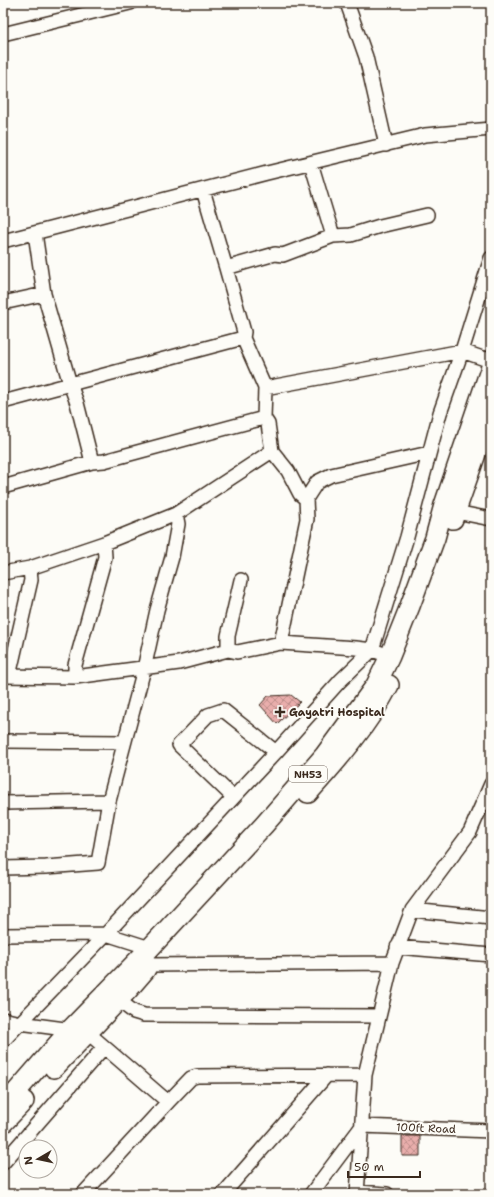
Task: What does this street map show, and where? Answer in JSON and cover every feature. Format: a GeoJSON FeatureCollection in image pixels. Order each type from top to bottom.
{"type":"FeatureCollection","features":[{"type":"Feature","properties":{"kind":"highway","name":"NH53"},"geometry":{"type":"LineString","coordinates":[[3,1123],[78,1031],[118,1000],[149,956],[324,756],[376,685],[390,656],[410,606],[434,538],[490,364]]}},
{"type":"Feature","properties":{"kind":"highway","name":"NH53"},"geometry":{"type":"LineString","coordinates":[[3,1107],[149,956],[269,837],[337,762],[371,716],[402,660],[421,613],[491,411]]}},
{"type":"Feature","properties":{"kind":"street"},"geometry":{"type":"LineString","coordinates":[[3,34],[130,3]]}},
{"type":"Feature","properties":{"kind":"street"},"geometry":{"type":"LineString","coordinates":[[347,3],[366,57],[386,145]]}},
{"type":"Feature","properties":{"kind":"street"},"geometry":{"type":"LineString","coordinates":[[3,241],[425,135],[491,129]]}},
{"type":"Feature","properties":{"kind":"street"},"geometry":{"type":"LineString","coordinates":[[311,163],[333,236]]}},
{"type":"Feature","properties":{"kind":"street"},"geometry":{"type":"LineString","coordinates":[[203,190],[244,332],[243,338],[265,388],[264,418],[268,424],[272,451],[288,471],[300,494],[306,499]]}},
{"type":"Feature","properties":{"kind":"street"},"geometry":{"type":"LineString","coordinates":[[226,268],[275,254],[283,255],[333,236],[351,235],[380,226],[427,215]]}},
{"type":"Feature","properties":{"kind":"street"},"geometry":{"type":"LineString","coordinates":[[35,233],[44,294],[77,403],[92,462]]}},
{"type":"Feature","properties":{"kind":"street"},"geometry":{"type":"LineString","coordinates":[[3,1041],[106,934],[276,752],[340,681],[372,650],[407,537],[440,414],[462,351],[491,258]]}},
{"type":"Feature","properties":{"kind":"street"},"geometry":{"type":"LineString","coordinates":[[3,303],[44,294]]}},
{"type":"Feature","properties":{"kind":"street"},"geometry":{"type":"LineString","coordinates":[[3,402],[243,338]]}},
{"type":"Feature","properties":{"kind":"street"},"geometry":{"type":"LineString","coordinates":[[265,388],[462,351],[490,364]]}},
{"type":"Feature","properties":{"kind":"street"},"geometry":{"type":"LineString","coordinates":[[3,487],[92,462],[104,461],[264,418]]}},
{"type":"Feature","properties":{"kind":"street"},"geometry":{"type":"LineString","coordinates":[[3,573],[30,568],[104,543],[176,514],[272,451]]}},
{"type":"Feature","properties":{"kind":"street"},"geometry":{"type":"LineString","coordinates":[[281,643],[307,519],[306,499],[317,482],[331,475],[429,453]]}},
{"type":"Feature","properties":{"kind":"street"},"geometry":{"type":"LineString","coordinates":[[456,512],[491,519]]}},
{"type":"Feature","properties":{"kind":"street"},"geometry":{"type":"LineString","coordinates":[[3,868],[46,867],[98,863],[109,802],[144,669],[157,610],[172,557],[178,524],[176,514]]}},
{"type":"Feature","properties":{"kind":"street"},"geometry":{"type":"LineString","coordinates":[[75,677],[76,665],[105,557],[104,543]]}},
{"type":"Feature","properties":{"kind":"street"},"geometry":{"type":"LineString","coordinates":[[30,568],[31,580],[6,676],[75,677],[144,669],[179,663],[228,650],[237,652],[281,643],[372,650],[390,656]]}},
{"type":"Feature","properties":{"kind":"street"},"geometry":{"type":"LineString","coordinates":[[228,650],[228,636],[241,580]]}},
{"type":"Feature","properties":{"kind":"street"},"geometry":{"type":"LineString","coordinates":[[234,797],[179,745],[208,715],[223,710],[276,752]]}},
{"type":"Feature","properties":{"kind":"street"},"geometry":{"type":"LineString","coordinates":[[3,741],[124,742]]}},
{"type":"Feature","properties":{"kind":"street"},"geometry":{"type":"LineString","coordinates":[[387,1194],[357,1193],[365,1075],[392,963],[412,910],[470,832],[491,784]]}},
{"type":"Feature","properties":{"kind":"street"},"geometry":{"type":"LineString","coordinates":[[3,803],[109,802]]}},
{"type":"Feature","properties":{"kind":"street"},"geometry":{"type":"LineString","coordinates":[[412,910],[491,918]]}},
{"type":"Feature","properties":{"kind":"street"},"geometry":{"type":"LineString","coordinates":[[3,934],[106,934],[149,956],[392,963]]}},
{"type":"Feature","properties":{"kind":"street"},"geometry":{"type":"LineString","coordinates":[[397,947],[491,955]]}},
{"type":"Feature","properties":{"kind":"street"},"geometry":{"type":"LineString","coordinates":[[118,1000],[134,1012],[144,1015],[379,1016]]}},
{"type":"Feature","properties":{"kind":"street"},"geometry":{"type":"LineString","coordinates":[[3,1019],[20,1023],[78,1031],[104,1047],[168,1102]]}},
{"type":"Feature","properties":{"kind":"street"},"geometry":{"type":"LineString","coordinates":[[3,1162],[104,1047]]}},
{"type":"Feature","properties":{"kind":"street"},"geometry":{"type":"LineString","coordinates":[[83,1194],[191,1078],[197,1076],[327,1074],[365,1075]]}},
{"type":"Feature","properties":{"kind":"street"},"geometry":{"type":"LineString","coordinates":[[223,1194],[327,1074]]}},
{"type":"Feature","properties":{"kind":"street"},"geometry":{"type":"LineString","coordinates":[[314,1192],[362,1126]]}},
{"type":"Feature","properties":{"kind":"street","name":"100ft Road"},"geometry":{"type":"LineString","coordinates":[[362,1126],[491,1131]]}},
{"type":"Feature","properties":{"kind":"building"},"geometry":{"type":"Polygon","coordinates":[[[291,695],[300,702],[277,724],[260,705],[268,696],[291,695]]]}},
{"type":"Feature","properties":{"kind":"building"},"geometry":{"type":"Polygon","coordinates":[[[402,1136],[420,1136],[420,1156],[402,1156],[402,1136]]]}},
{"type":"Feature","properties":{"kind":"place","name":"Gayatri Hospital"},"geometry":{"type":"Point","coordinates":[280,712]}}]}
